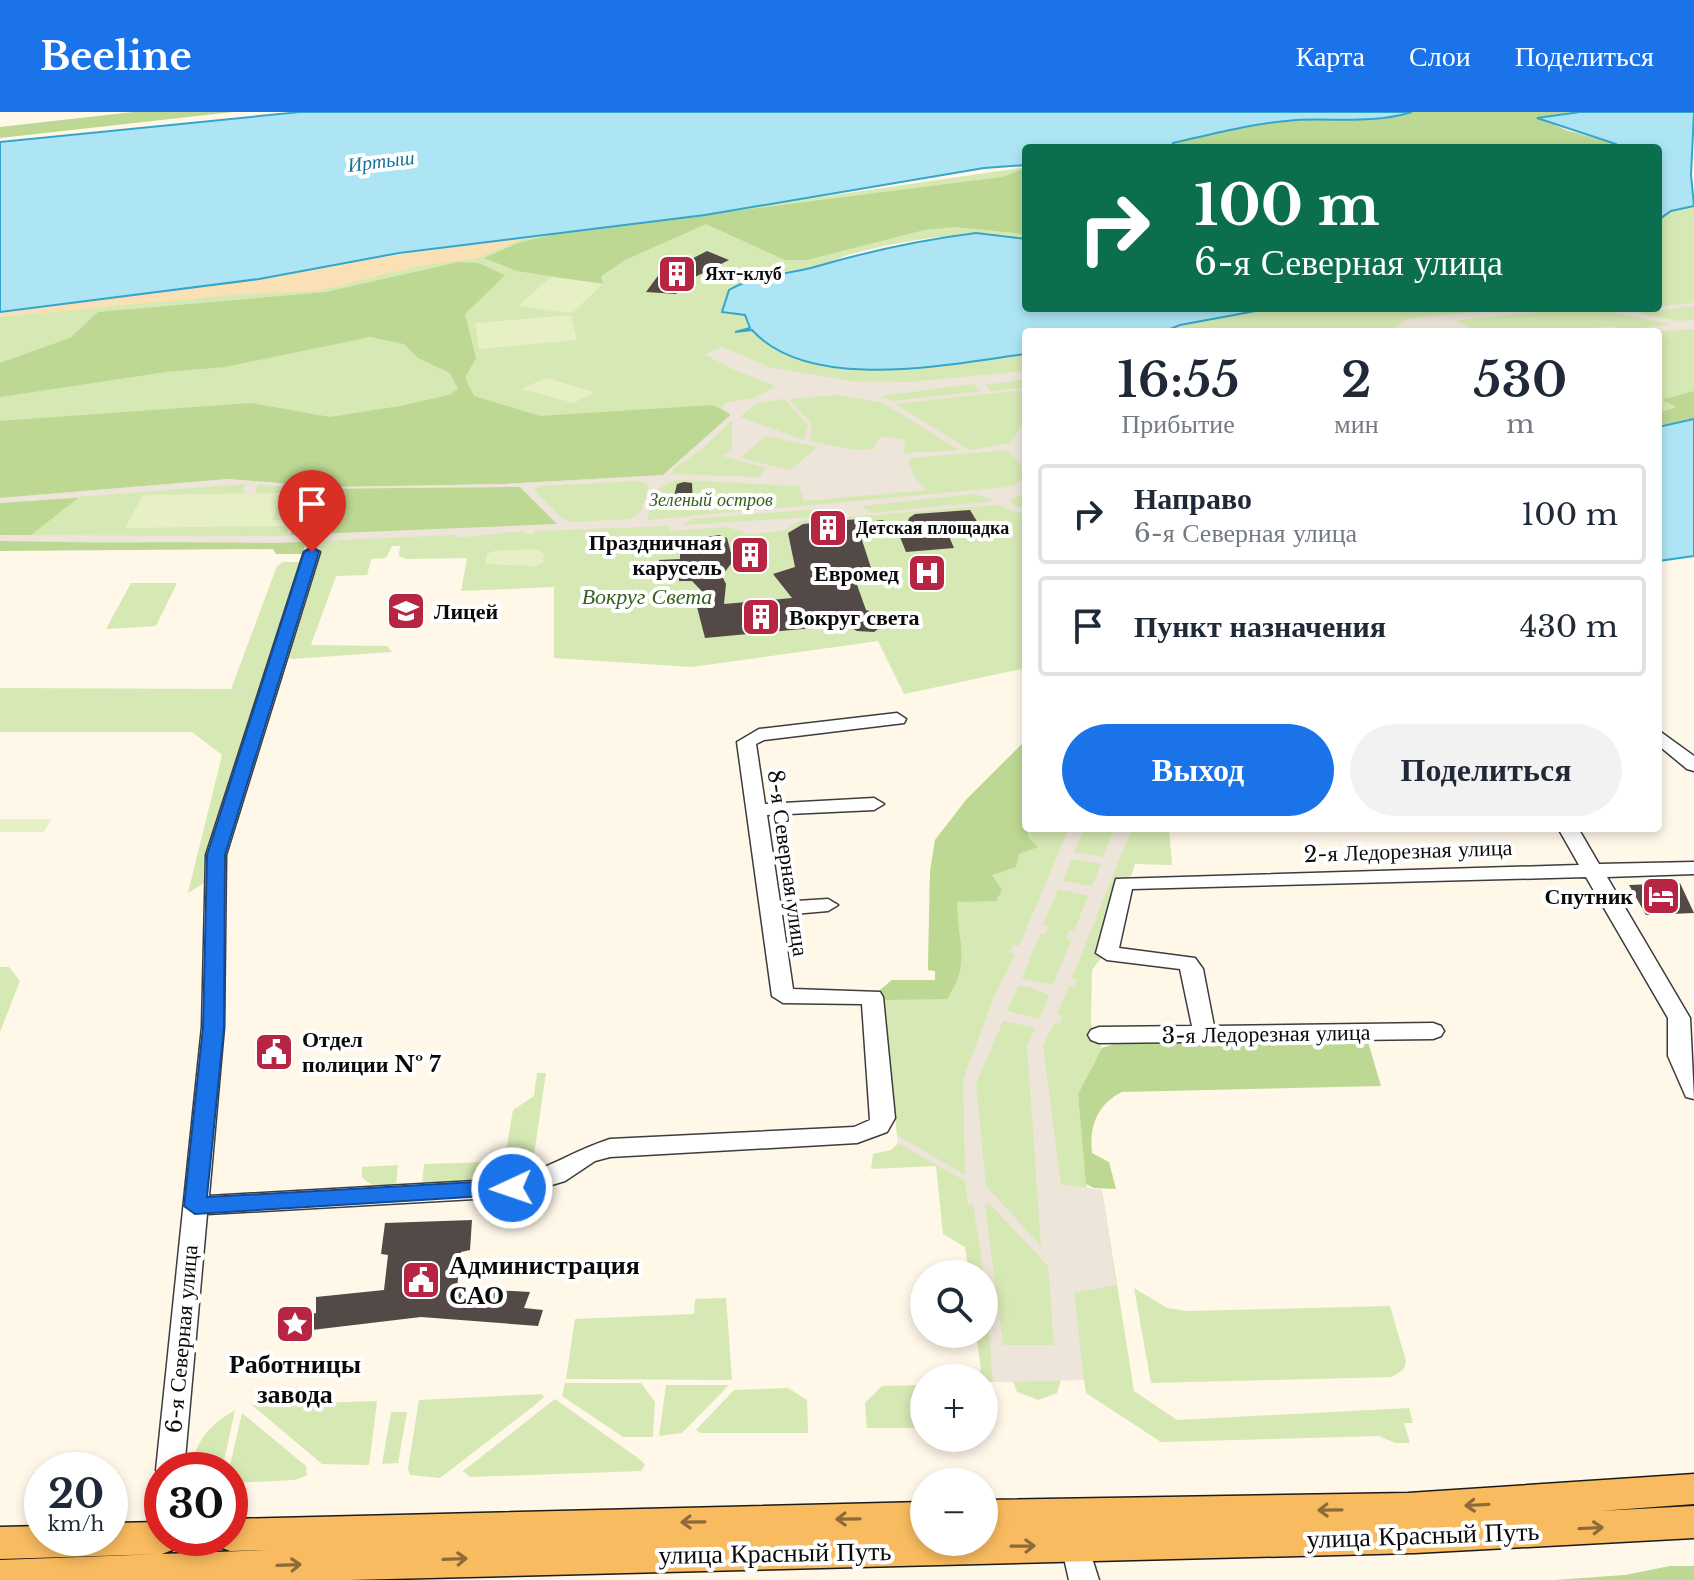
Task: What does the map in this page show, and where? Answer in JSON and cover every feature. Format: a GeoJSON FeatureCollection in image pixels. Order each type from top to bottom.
{"type":"FeatureCollection","features":[{"type":"Feature","properties":{"kind":"main road","name":"улица Красный Путь"},"geometry":{"type":"LineString","coordinates":[[998,1516],[1408,1509],[1694,1489]]}},
{"type":"Feature","properties":{"kind":"main road","name":"улица Красный Путь"},"geometry":{"type":"LineString","coordinates":[[248,1538],[379,1557],[910,1519]]}},
{"type":"Feature","properties":{"kind":"main road","name":"улица Красный Путь"},"geometry":{"type":"LineString","coordinates":[[248,1552],[379,1557],[1080,1562],[1415,1537],[1694,1522]]}},
{"type":"Feature","properties":{"kind":"main road","name":"улица Красный Путь"},"geometry":{"type":"LineString","coordinates":[[0,1543],[144,1548]]}},
{"type":"Feature","properties":{"kind":"main road","name":"улица Красный Путь"},"geometry":{"type":"LineString","coordinates":[[0,1577],[144,1552]]}},
{"type":"Feature","properties":{"kind":"street","name":"6-я Северная улица"},"geometry":{"type":"LineString","coordinates":[[172,1452],[213,1027],[216,855],[312,552]]}},
{"type":"Feature","properties":{"kind":"street","name":"8-я Северная улица"},"geometry":{"type":"LineString","coordinates":[[195,1206],[512,1188],[556,1175],[587,1155],[610,1148],[857,1135],[879,1126],[883,1118],[872,997],[783,996],[746,742],[749,737],[897,719]]}},
{"type":"Feature","properties":{"kind":"street"},"geometry":{"type":"LineString","coordinates":[[1662,739],[1694,765]]}},
{"type":"Feature","properties":{"kind":"street"},"geometry":{"type":"LineString","coordinates":[[758,810],[874,804]]}},
{"type":"Feature","properties":{"kind":"street"},"geometry":{"type":"LineString","coordinates":[[1570,832],[1686,1016],[1675,1048],[1678,1065],[1694,1091]]}},
{"type":"Feature","properties":{"kind":"street","name":"2-я Ледорезная улица"},"geometry":{"type":"LineString","coordinates":[[1205,1035],[1192,969],[1187,963],[1107,953],[1123,883],[1694,868]]}},
{"type":"Feature","properties":{"kind":"street"},"geometry":{"type":"LineString","coordinates":[[768,909],[828,905]]}},
{"type":"Feature","properties":{"kind":"street","name":"3-я Ледорезная улица"},"geometry":{"type":"LineString","coordinates":[[1099,1035],[1433,1031]]}},
{"type":"Feature","properties":{"kind":"green space"},"geometry":{"type":"Polygon","coordinates":[[[133,112],[233,112],[0,138],[0,127],[133,112]]]}},
{"type":"Feature","properties":{"kind":"green space"},"geometry":{"type":"Polygon","coordinates":[[[1412,112],[1580,112],[1539,118],[1566,130],[1616,144],[1173,144],[1234,129],[1295,120],[1397,116],[1412,112]]]}},
{"type":"Feature","properties":{"kind":"green space","name":"Зеленый остров"},"geometry":{"type":"Polygon","coordinates":[[[1022,168],[1022,238],[961,236],[919,240],[850,254],[815,267],[747,282],[735,289],[722,312],[745,315],[751,324],[750,328],[742,330],[752,330],[777,350],[808,362],[844,368],[921,367],[1022,355],[1022,669],[904,694],[878,641],[692,667],[554,658],[554,587],[461,591],[467,558],[406,559],[399,556],[400,546],[392,546],[386,558],[371,559],[367,575],[336,576],[311,645],[387,646],[392,652],[292,659],[289,657],[319,548],[0,550],[0,312],[1022,168]]]}},
{"type":"Feature","properties":{"kind":"green space"},"geometry":{"type":"Polygon","coordinates":[[[1022,170],[1022,234],[955,227],[924,230],[807,260],[785,260],[706,224],[625,260],[601,276],[603,284],[517,271],[484,258],[518,243],[555,234],[1002,177],[1022,170]]]}},
{"type":"Feature","properties":{"kind":"green space"},"geometry":{"type":"Polygon","coordinates":[[[1694,206],[1694,419],[1662,426],[1662,328],[1173,328],[1250,312],[1662,312],[1662,217],[1671,211],[1694,206]]]}},
{"type":"Feature","properties":{"kind":"green space"},"geometry":{"type":"Polygon","coordinates":[[[459,262],[478,263],[505,275],[465,314],[476,358],[465,378],[474,396],[540,416],[713,405],[731,414],[663,475],[505,484],[330,487],[228,479],[0,498],[0,421],[251,403],[330,417],[400,406],[449,395],[458,389],[450,373],[418,358],[404,344],[370,337],[225,367],[166,372],[0,397],[0,363],[70,338],[98,312],[326,292],[459,262]]]}},
{"type":"Feature","properties":{"kind":"green space"},"geometry":{"type":"Polygon","coordinates":[[[551,277],[603,284],[572,313],[518,306],[551,277]]]}},
{"type":"Feature","properties":{"kind":"green space"},"geometry":{"type":"Polygon","coordinates":[[[571,315],[577,340],[479,349],[475,323],[571,315]]]}},
{"type":"Feature","properties":{"kind":"green space"},"geometry":{"type":"Polygon","coordinates":[[[546,378],[594,392],[574,403],[521,389],[546,378]]]}},
{"type":"Feature","properties":{"kind":"green space"},"geometry":{"type":"Polygon","coordinates":[[[1694,391],[1694,419],[1662,426],[1662,412],[1676,407],[1662,400],[1694,391]]]}},
{"type":"Feature","properties":{"kind":"green space"},"geometry":{"type":"Polygon","coordinates":[[[520,487],[558,524],[290,536],[298,503],[293,489],[520,487]]]}},
{"type":"Feature","properties":{"kind":"green space"},"geometry":{"type":"Polygon","coordinates":[[[282,493],[272,520],[286,520],[285,526],[125,528],[143,495],[282,493]]]}},
{"type":"Feature","properties":{"kind":"green space"},"geometry":{"type":"Polygon","coordinates":[[[78,498],[31,535],[0,535],[0,503],[78,498]]]}},
{"type":"Feature","properties":{"kind":"green space"},"geometry":{"type":"Polygon","coordinates":[[[0,541],[306,542],[302,554],[276,554],[273,549],[0,551],[0,541]]]}},
{"type":"Feature","properties":{"kind":"green space"},"geometry":{"type":"Polygon","coordinates":[[[535,549],[544,554],[543,563],[536,566],[485,564],[487,554],[494,551],[535,549]]]}},
{"type":"Feature","properties":{"kind":"green space"},"geometry":{"type":"Polygon","coordinates":[[[283,562],[300,562],[301,567],[207,851],[206,882],[188,893],[222,755],[192,732],[0,732],[0,688],[231,689],[277,566],[283,562]]]}},
{"type":"Feature","properties":{"kind":"green space"},"geometry":{"type":"Polygon","coordinates":[[[131,583],[177,583],[156,626],[106,629],[131,583]]]}},
{"type":"Feature","properties":{"kind":"green space"},"geometry":{"type":"Polygon","coordinates":[[[1022,744],[1022,832],[1169,832],[1172,865],[1135,864],[1131,876],[1120,880],[1101,958],[1092,970],[1091,1025],[1102,1048],[1078,1094],[1087,1189],[1102,1190],[1134,1391],[1177,1420],[1409,1408],[1413,1423],[1404,1423],[1410,1443],[1395,1443],[1379,1436],[1161,1442],[1086,1393],[1084,1380],[1061,1380],[1057,1393],[1038,1400],[1017,1392],[1013,1381],[998,1382],[998,1364],[980,1364],[978,1348],[998,1348],[998,1260],[967,1260],[965,1247],[943,1234],[936,1166],[871,1169],[873,1154],[891,1150],[898,1143],[880,990],[892,980],[935,980],[935,971],[928,970],[930,872],[935,840],[966,800],[1022,744]]]}},
{"type":"Feature","properties":{"kind":"green space"},"geometry":{"type":"Polygon","coordinates":[[[1022,744],[1022,832],[1027,832],[1038,847],[1019,854],[1016,867],[992,875],[1002,890],[996,901],[957,902],[961,963],[955,986],[947,999],[879,1000],[880,990],[892,980],[935,980],[935,971],[928,970],[930,872],[935,840],[966,800],[1022,744]]]}},
{"type":"Feature","properties":{"kind":"green space"},"geometry":{"type":"Polygon","coordinates":[[[0,819],[51,819],[44,832],[0,832],[0,819]]]}},
{"type":"Feature","properties":{"kind":"green space"},"geometry":{"type":"Polygon","coordinates":[[[0,967],[9,967],[20,981],[0,1032],[0,967]]]}},
{"type":"Feature","properties":{"kind":"green space"},"geometry":{"type":"Polygon","coordinates":[[[1368,1042],[1381,1086],[1122,1092],[1106,1103],[1096,1117],[1092,1134],[1092,1153],[1109,1162],[1116,1189],[1094,1188],[1086,1184],[1078,1094],[1102,1048],[1114,1044],[1368,1042]]]}},
{"type":"Feature","properties":{"kind":"green space"},"geometry":{"type":"Polygon","coordinates":[[[537,1073],[546,1073],[531,1175],[512,1180],[504,1163],[513,1110],[534,1096],[537,1073]]]}},
{"type":"Feature","properties":{"kind":"green space"},"geometry":{"type":"Polygon","coordinates":[[[492,1162],[489,1172],[474,1183],[422,1186],[424,1164],[492,1162]]]}},
{"type":"Feature","properties":{"kind":"green space"},"geometry":{"type":"Polygon","coordinates":[[[398,1165],[396,1186],[377,1186],[362,1177],[362,1167],[398,1165]]]}},
{"type":"Feature","properties":{"kind":"green space"},"geometry":{"type":"Polygon","coordinates":[[[1134,1288],[1167,1308],[1187,1311],[1390,1306],[1406,1361],[1404,1369],[1392,1377],[1151,1383],[1134,1288]]]}},
{"type":"Feature","properties":{"kind":"green space"},"geometry":{"type":"Polygon","coordinates":[[[726,1298],[732,1380],[566,1379],[575,1319],[694,1314],[695,1299],[726,1298]]]}},
{"type":"Feature","properties":{"kind":"green space"},"geometry":{"type":"Polygon","coordinates":[[[565,1383],[641,1383],[655,1402],[653,1437],[623,1437],[562,1396],[565,1383]]]}},
{"type":"Feature","properties":{"kind":"green space"},"geometry":{"type":"Polygon","coordinates":[[[666,1385],[729,1385],[682,1433],[659,1436],[666,1385]]]}},
{"type":"Feature","properties":{"kind":"green space"},"geometry":{"type":"Polygon","coordinates":[[[910,1385],[910,1428],[867,1428],[865,1403],[882,1386],[910,1385]]]}},
{"type":"Feature","properties":{"kind":"green space"},"geometry":{"type":"Polygon","coordinates":[[[788,1388],[807,1400],[808,1433],[701,1433],[696,1430],[734,1390],[788,1388]]]}},
{"type":"Feature","properties":{"kind":"green space"},"geometry":{"type":"Polygon","coordinates":[[[542,1394],[544,1397],[535,1405],[440,1478],[410,1475],[408,1468],[419,1400],[542,1394]]]}},
{"type":"Feature","properties":{"kind":"green space"},"geometry":{"type":"Polygon","coordinates":[[[555,1399],[642,1461],[645,1465],[641,1471],[470,1477],[463,1471],[555,1399]]]}},
{"type":"Feature","properties":{"kind":"green space"},"geometry":{"type":"Polygon","coordinates":[[[377,1401],[369,1465],[322,1464],[252,1405],[377,1401]]]}},
{"type":"Feature","properties":{"kind":"green space"},"geometry":{"type":"Polygon","coordinates":[[[235,1410],[226,1452],[195,1452],[205,1434],[235,1410]]]}},
{"type":"Feature","properties":{"kind":"green space"},"geometry":{"type":"Polygon","coordinates":[[[391,1412],[407,1412],[398,1463],[382,1464],[391,1412]]]}},
{"type":"Feature","properties":{"kind":"green space"},"geometry":{"type":"Polygon","coordinates":[[[242,1413],[306,1466],[307,1475],[295,1480],[248,1482],[248,1452],[233,1452],[242,1413]]]}},
{"type":"Feature","properties":{"kind":"green space"},"geometry":{"type":"Polygon","coordinates":[[[1670,1566],[1694,1566],[1694,1580],[1554,1580],[1625,1575],[1670,1566]]]}},
{"type":"Feature","properties":{"kind":"sand"},"geometry":{"type":"Polygon","coordinates":[[[527,237],[476,259],[418,266],[318,291],[242,294],[0,317],[0,311],[259,279],[413,252],[527,237]]]}},
{"type":"Feature","properties":{"kind":"shaded area"},"geometry":{"type":"Polygon","coordinates":[[[1694,303],[1694,306],[1662,310],[1662,306],[1694,303]]]}},
{"type":"Feature","properties":{"kind":"shaded area"},"geometry":{"type":"Polygon","coordinates":[[[1474,312],[1543,312],[1456,320],[1469,328],[1397,328],[1406,320],[1474,312]]]}},
{"type":"Feature","properties":{"kind":"shaded area"},"geometry":{"type":"Polygon","coordinates":[[[1609,312],[1646,312],[1638,313],[1677,321],[1694,320],[1694,329],[1662,331],[1662,328],[1643,328],[1671,324],[1609,312]]]}},
{"type":"Feature","properties":{"kind":"shaded area"},"geometry":{"type":"Polygon","coordinates":[[[722,347],[769,367],[851,381],[908,382],[1022,371],[1022,380],[985,385],[991,391],[1022,390],[895,404],[970,450],[1011,443],[1022,423],[1022,467],[1008,450],[913,458],[908,461],[914,477],[927,490],[804,501],[799,486],[675,480],[655,490],[647,520],[1008,487],[1022,481],[1022,496],[1009,499],[1012,505],[1022,507],[1022,514],[997,505],[800,521],[783,531],[749,534],[728,527],[670,531],[669,526],[535,531],[534,534],[524,534],[523,531],[455,538],[455,535],[276,543],[0,541],[0,535],[287,536],[290,526],[286,525],[290,524],[295,502],[290,488],[258,484],[255,493],[243,493],[245,484],[0,503],[0,498],[228,479],[330,487],[505,484],[663,475],[731,415],[721,408],[725,403],[754,398],[776,386],[734,370],[704,354],[722,347]],[[973,384],[881,396],[892,401],[982,391],[973,384]],[[839,395],[789,399],[812,424],[810,441],[855,450],[873,449],[881,436],[905,440],[904,453],[959,450],[883,403],[839,395]],[[784,399],[757,403],[740,417],[804,440],[808,425],[784,399]],[[732,420],[702,449],[673,469],[672,474],[759,477],[767,468],[722,456],[732,449],[732,420]],[[766,436],[740,458],[791,470],[817,447],[766,436]],[[638,481],[541,486],[534,490],[562,518],[572,522],[631,519],[640,512],[648,492],[647,484],[638,481]],[[520,487],[293,489],[299,503],[290,535],[557,524],[520,487]],[[974,494],[861,506],[873,513],[996,501],[974,494]],[[820,509],[692,519],[682,525],[815,517],[823,512],[820,509]]]}},
{"type":"Feature","properties":{"kind":"shaded area"},"geometry":{"type":"Polygon","coordinates":[[[1067,832],[1082,832],[1074,852],[1103,857],[1113,832],[1130,832],[1072,978],[1078,980],[1075,987],[1069,986],[1057,1014],[1063,1016],[1060,1024],[1054,1023],[1043,1045],[1061,1184],[1102,1190],[1116,1285],[1074,1293],[1084,1380],[998,1382],[998,1364],[992,1364],[990,1348],[998,1348],[998,1306],[1003,1345],[1054,1345],[1048,1266],[989,1203],[985,1204],[992,1260],[982,1260],[973,1204],[968,1204],[965,1181],[898,1143],[897,1135],[965,1175],[963,1080],[993,999],[1015,955],[1010,953],[1013,945],[1019,946],[1067,832]],[[1072,859],[1063,881],[1092,886],[1101,864],[1072,859]],[[1058,889],[1043,925],[1048,927],[1045,935],[1040,934],[1022,978],[1053,985],[1071,940],[1066,939],[1069,930],[1074,931],[1088,896],[1058,889]],[[1018,987],[1007,1011],[1039,1019],[1049,995],[1029,987],[1018,987]],[[1003,1021],[976,1084],[986,1186],[1041,1246],[1027,1047],[1035,1028],[1003,1021]]]}},
{"type":"Feature","properties":{"kind":"water","name":"Иртыш"},"geometry":{"type":"Polygon","coordinates":[[[300,112],[1412,112],[1369,119],[1296,120],[1265,124],[1173,144],[1022,144],[1022,165],[984,168],[705,215],[399,253],[259,279],[0,312],[0,142],[300,112]]]}},
{"type":"Feature","properties":{"kind":"water"},"geometry":{"type":"Polygon","coordinates":[[[1580,112],[1694,112],[1691,175],[1694,206],[1671,211],[1662,217],[1662,144],[1616,144],[1537,118],[1580,112]]]}},
{"type":"Feature","properties":{"kind":"water"},"geometry":{"type":"Polygon","coordinates":[[[976,233],[1022,239],[1022,312],[1250,312],[1173,328],[1022,328],[1022,355],[882,370],[809,362],[777,350],[752,330],[735,332],[750,328],[745,315],[722,312],[729,290],[750,281],[935,239],[976,233]]]}},
{"type":"Feature","properties":{"kind":"water"},"geometry":{"type":"Polygon","coordinates":[[[1694,419],[1694,556],[1662,560],[1662,426],[1694,419]]]}},
{"type":"Feature","properties":{"kind":"building","name":"Яхт-клуб"},"geometry":{"type":"Polygon","coordinates":[[[707,251],[729,260],[691,279],[676,294],[646,292],[663,269],[668,271],[707,251]]]}},
{"type":"Feature","properties":{"kind":"building"},"geometry":{"type":"Polygon","coordinates":[[[692,483],[693,503],[672,504],[677,484],[692,483]]]}},
{"type":"Feature","properties":{"kind":"building"},"geometry":{"type":"Polygon","coordinates":[[[970,510],[978,523],[945,527],[954,548],[906,552],[898,532],[860,534],[873,574],[866,575],[868,581],[856,582],[866,610],[881,614],[888,622],[874,632],[857,631],[845,625],[705,638],[697,607],[715,605],[692,581],[679,581],[679,574],[659,574],[659,560],[680,559],[680,547],[699,546],[707,537],[719,535],[727,538],[733,561],[722,576],[726,584],[724,604],[792,598],[773,574],[795,567],[788,533],[803,524],[858,519],[860,523],[882,520],[906,528],[909,518],[915,514],[970,510]]]}},
{"type":"Feature","properties":{"kind":"building","name":"Спутник"},"geometry":{"type":"Polygon","coordinates":[[[1680,883],[1694,913],[1646,915],[1629,885],[1680,883]]]}},
{"type":"Feature","properties":{"kind":"building","name":"Администрация САО"},"geometry":{"type":"Polygon","coordinates":[[[472,1220],[470,1250],[461,1252],[457,1288],[530,1292],[524,1308],[543,1310],[538,1326],[421,1317],[295,1332],[295,1317],[316,1313],[316,1297],[384,1290],[388,1255],[381,1254],[385,1223],[472,1220]]]}},
{"type":"Feature","properties":{"kind":"place","name":"Яхт-клуб"},"geometry":{"type":"Point","coordinates":[677,274]}},
{"type":"Feature","properties":{"kind":"place","name":"Детская площадка"},"geometry":{"type":"Point","coordinates":[828,528]}},
{"type":"Feature","properties":{"kind":"place","name":"Праздничная карусель"},"geometry":{"type":"Point","coordinates":[750,555]}},
{"type":"Feature","properties":{"kind":"place","name":"Евромед"},"geometry":{"type":"Point","coordinates":[927,573]}},
{"type":"Feature","properties":{"kind":"place","name":"Лицей"},"geometry":{"type":"Point","coordinates":[406,611]}},
{"type":"Feature","properties":{"kind":"place","name":"Вокруг света"},"geometry":{"type":"Point","coordinates":[761,617]}},
{"type":"Feature","properties":{"kind":"place","name":"Спутник"},"geometry":{"type":"Point","coordinates":[1661,896]}},
{"type":"Feature","properties":{"kind":"place","name":"Отдел полиции № 7"},"geometry":{"type":"Point","coordinates":[274,1052]}},
{"type":"Feature","properties":{"kind":"place","name":"Администрация САО"},"geometry":{"type":"Point","coordinates":[421,1280]}},
{"type":"Feature","properties":{"kind":"place","name":"Работницы завода"},"geometry":{"type":"Point","coordinates":[295,1324]}},
{"type":"Feature","properties":{"kind":"route"},"geometry":{"type":"LineString","coordinates":[[312,552],[216,855],[213,1027],[195,1206],[512,1188]]}},
{"type":"Feature","properties":{"kind":"park label","name":"Вокруг Света"},"geometry":{"type":"Point","coordinates":[647,596]}}]}
